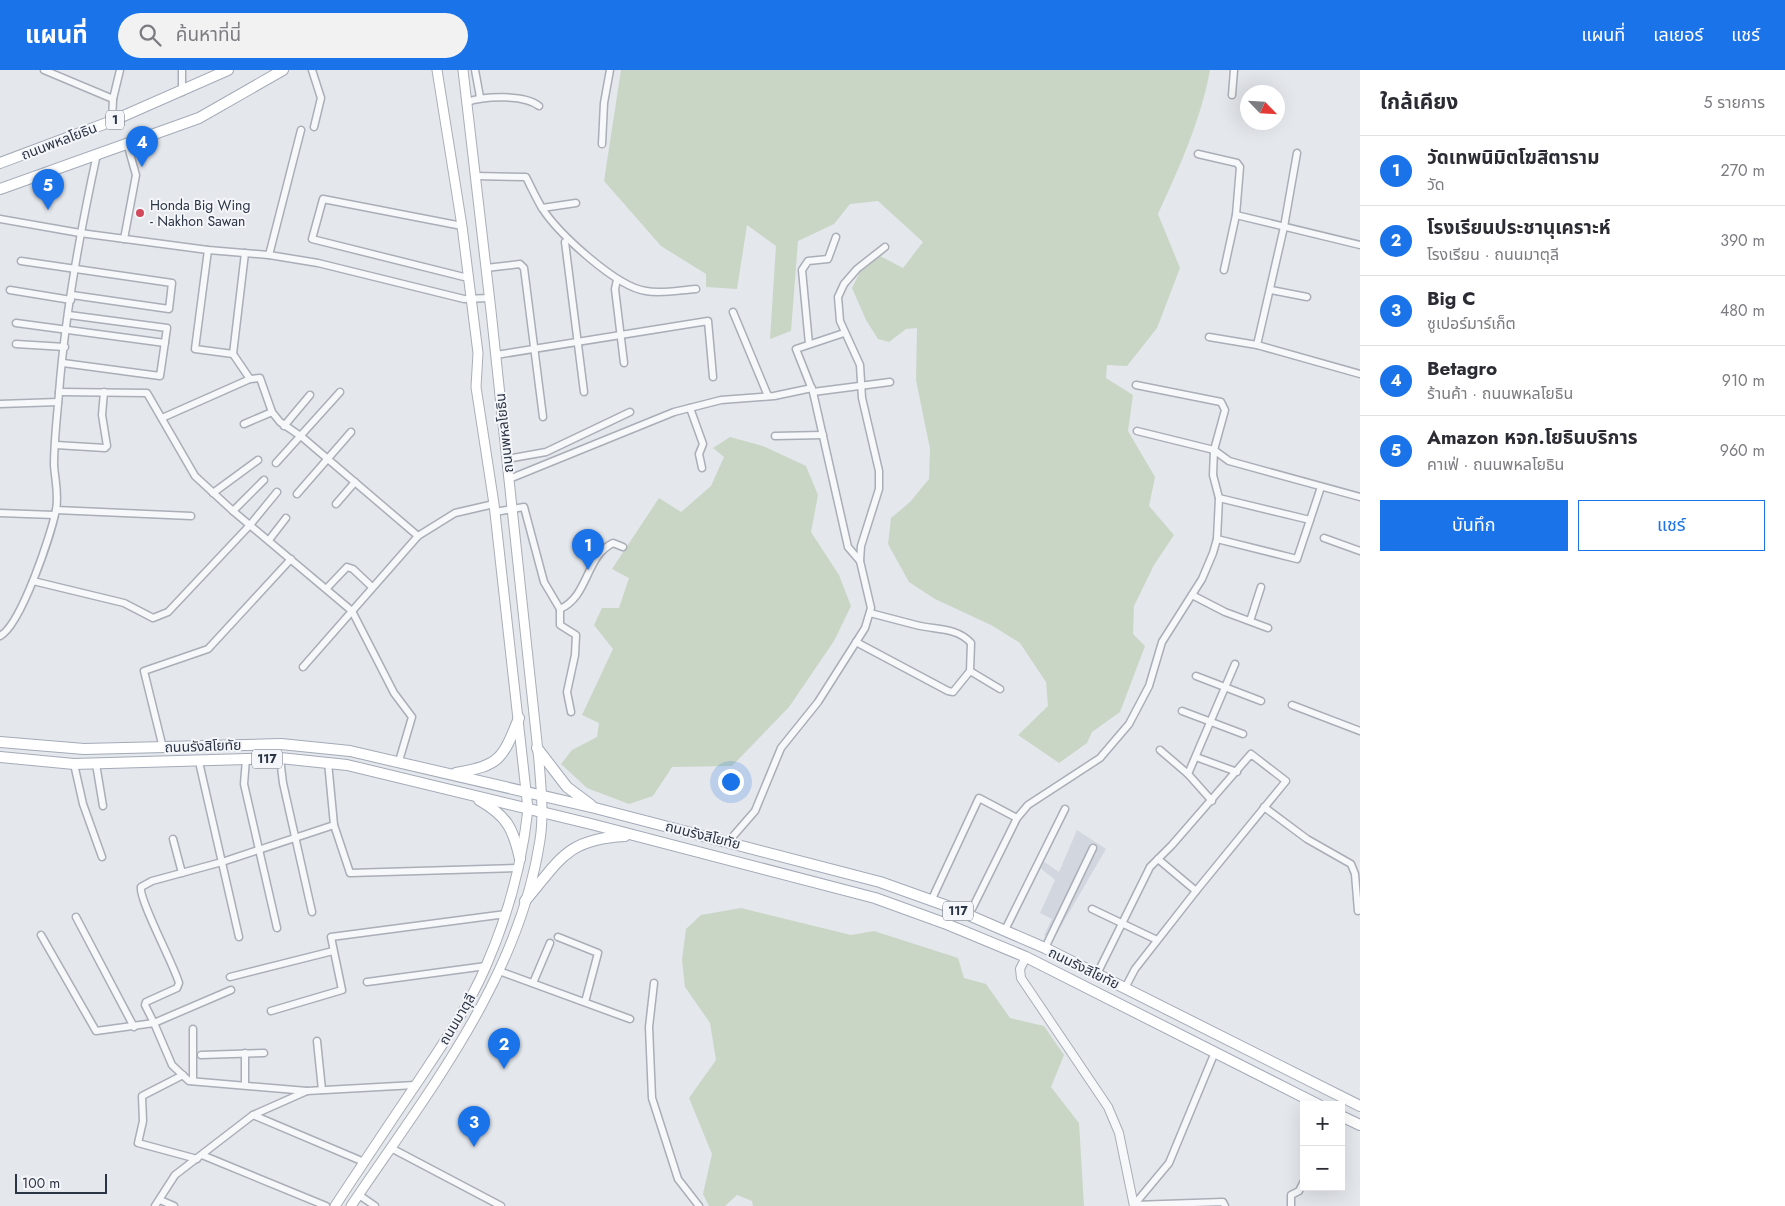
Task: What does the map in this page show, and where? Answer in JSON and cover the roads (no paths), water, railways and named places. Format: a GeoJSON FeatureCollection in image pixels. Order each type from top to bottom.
{"type":"FeatureCollection","features":[{"type":"Feature","properties":{"kind":"main road","name":"ถนนพหลโยธิน"},"geometry":{"type":"LineString","coordinates":[[0,163],[112,121],[182,92],[228,70]]}},
{"type":"Feature","properties":{"kind":"main road","name":"ถนนพหลโยธิน"},"geometry":{"type":"LineString","coordinates":[[0,189],[199,118],[283,70]]}},
{"type":"Feature","properties":{"kind":"main road","name":"ถนนพหลโยธิน"},"geometry":{"type":"LineString","coordinates":[[437,70],[462,226],[478,353],[476,387],[495,508],[528,809]]}},
{"type":"Feature","properties":{"kind":"main road","name":"ถนนพหลโยธิน"},"geometry":{"type":"LineString","coordinates":[[463,70],[496,355],[542,796],[542,812]]}},
{"type":"Feature","properties":{"kind":"main road"},"geometry":{"type":"LineString","coordinates":[[450,774],[480,769],[501,757],[519,718]]}},
{"type":"Feature","properties":{"kind":"main road","name":"ถนนรังสิโยทัย"},"geometry":{"type":"LineString","coordinates":[[0,742],[84,749],[194,748],[281,744],[350,751],[595,808],[880,882],[969,915],[1045,948],[1360,1106]]}},
{"type":"Feature","properties":{"kind":"main road"},"geometry":{"type":"LineString","coordinates":[[194,748],[197,762]]}},
{"type":"Feature","properties":{"kind":"main road"},"geometry":{"type":"LineString","coordinates":[[537,748],[566,786],[595,808]]}},
{"type":"Feature","properties":{"kind":"main road","name":"ถนนรังสิโยทัย"},"geometry":{"type":"LineString","coordinates":[[0,757],[74,764],[197,762],[280,758],[328,762],[383,772],[875,898],[944,923],[1026,957],[1311,1101]]}},
{"type":"Feature","properties":{"kind":"main road"},"geometry":{"type":"LineString","coordinates":[[468,794],[501,814],[509,823],[520,863]]}},
{"type":"Feature","properties":{"kind":"main road","name":"ถนนมาตุลี"},"geometry":{"type":"LineString","coordinates":[[335,1206],[467,1005],[486,966],[506,914],[520,863],[528,809]]}},
{"type":"Feature","properties":{"kind":"main road","name":"ถนนมาตุลี"},"geometry":{"type":"LineString","coordinates":[[351,1206],[470,1027],[499,971],[525,901],[540,840],[542,812]]}},
{"type":"Feature","properties":{"kind":"main road"},"geometry":{"type":"LineString","coordinates":[[525,901],[548,869],[575,846],[607,837],[636,836]]}},
{"type":"Feature","properties":{"kind":"main road"},"geometry":{"type":"LineString","coordinates":[[1183,1035],[1190,1020]]}},
{"type":"Feature","properties":{"kind":"main road"},"geometry":{"type":"LineString","coordinates":[[415,1085],[427,1093]]}},
{"type":"Feature","properties":{"kind":"main road"},"geometry":{"type":"LineString","coordinates":[[1345,1118],[1360,1126]]}},
{"type":"Feature","properties":{"kind":"street"},"geometry":{"type":"LineString","coordinates":[[44,70],[113,99]]}},
{"type":"Feature","properties":{"kind":"street"},"geometry":{"type":"LineString","coordinates":[[112,121],[113,99],[120,70]]}},
{"type":"Feature","properties":{"kind":"street"},"geometry":{"type":"LineString","coordinates":[[182,70],[182,92]]}},
{"type":"Feature","properties":{"kind":"street"},"geometry":{"type":"LineString","coordinates":[[312,70],[322,98],[314,128]]}},
{"type":"Feature","properties":{"kind":"street"},"geometry":{"type":"LineString","coordinates":[[475,70],[480,98]]}},
{"type":"Feature","properties":{"kind":"street"},"geometry":{"type":"LineString","coordinates":[[602,144],[604,103],[610,70]]}},
{"type":"Feature","properties":{"kind":"street"},"geometry":{"type":"LineString","coordinates":[[1232,95],[1234,70]]}},
{"type":"Feature","properties":{"kind":"street"},"geometry":{"type":"LineString","coordinates":[[467,102],[480,98],[527,100],[539,106]]}},
{"type":"Feature","properties":{"kind":"street"},"geometry":{"type":"LineString","coordinates":[[269,255],[301,130]]}},
{"type":"Feature","properties":{"kind":"street"},"geometry":{"type":"LineString","coordinates":[[124,239],[136,176],[127,144]]}},
{"type":"Feature","properties":{"kind":"street"},"geometry":{"type":"LineString","coordinates":[[1257,345],[1271,290],[1297,153]]}},
{"type":"Feature","properties":{"kind":"street"},"geometry":{"type":"LineString","coordinates":[[0,636],[7,632],[14,622],[33,580],[55,513],[58,491],[54,465],[59,392],[80,233],[97,154]]}},
{"type":"Feature","properties":{"kind":"street"},"geometry":{"type":"LineString","coordinates":[[1198,154],[1237,163],[1240,167],[1236,215],[1224,270]]}},
{"type":"Feature","properties":{"kind":"street"},"geometry":{"type":"LineString","coordinates":[[476,176],[526,177],[542,208],[572,242],[617,280],[646,291],[696,289]]}},
{"type":"Feature","properties":{"kind":"street"},"geometry":{"type":"LineString","coordinates":[[462,226],[323,199],[312,239],[468,278]]}},
{"type":"Feature","properties":{"kind":"street"},"geometry":{"type":"LineString","coordinates":[[542,208],[576,203]]}},
{"type":"Feature","properties":{"kind":"street"},"geometry":{"type":"LineString","coordinates":[[1236,215],[1360,245]]}},
{"type":"Feature","properties":{"kind":"street"},"geometry":{"type":"LineString","coordinates":[[0,219],[124,239],[208,250],[269,255],[318,264],[471,300],[489,298]]}},
{"type":"Feature","properties":{"kind":"street"},"geometry":{"type":"LineString","coordinates":[[809,344],[802,270],[808,261],[828,259],[836,237]]}},
{"type":"Feature","properties":{"kind":"street"},"geometry":{"type":"LineString","coordinates":[[565,242],[584,392]]}},
{"type":"Feature","properties":{"kind":"street"},"geometry":{"type":"LineString","coordinates":[[728,842],[755,811],[781,748],[818,702],[865,628],[870,613],[871,608],[860,561],[864,531],[879,489],[878,471],[862,398],[860,365],[840,321],[838,296],[844,284],[857,269],[885,247]]}},
{"type":"Feature","properties":{"kind":"street"},"geometry":{"type":"LineString","coordinates":[[208,250],[195,349],[233,354]]}},
{"type":"Feature","properties":{"kind":"street"},"geometry":{"type":"LineString","coordinates":[[245,253],[233,354],[250,379]]}},
{"type":"Feature","properties":{"kind":"street"},"geometry":{"type":"LineString","coordinates":[[10,290],[169,309],[172,283],[21,261]]}},
{"type":"Feature","properties":{"kind":"street"},"geometry":{"type":"LineString","coordinates":[[486,268],[513,264],[523,265],[543,417]]}},
{"type":"Feature","properties":{"kind":"street"},"geometry":{"type":"LineString","coordinates":[[617,280],[615,289],[624,363]]}},
{"type":"Feature","properties":{"kind":"street"},"geometry":{"type":"LineString","coordinates":[[1271,290],[1307,298]]}},
{"type":"Feature","properties":{"kind":"street"},"geometry":{"type":"LineString","coordinates":[[733,312],[768,396]]}},
{"type":"Feature","properties":{"kind":"street"},"geometry":{"type":"LineString","coordinates":[[63,363],[160,376],[167,328],[69,315]]}},
{"type":"Feature","properties":{"kind":"street"},"geometry":{"type":"LineString","coordinates":[[496,355],[534,350],[578,340],[708,321],[713,377]]}},
{"type":"Feature","properties":{"kind":"street"},"geometry":{"type":"LineString","coordinates":[[16,322],[165,343]]}},
{"type":"Feature","properties":{"kind":"street"},"geometry":{"type":"LineString","coordinates":[[844,333],[796,349],[812,390],[848,547],[860,561]]}},
{"type":"Feature","properties":{"kind":"street"},"geometry":{"type":"LineString","coordinates":[[1209,337],[1257,345],[1360,374]]}},
{"type":"Feature","properties":{"kind":"street"},"geometry":{"type":"LineString","coordinates":[[16,344],[65,347]]}},
{"type":"Feature","properties":{"kind":"street"},"geometry":{"type":"LineString","coordinates":[[162,418],[250,379],[260,378],[272,412],[284,426],[302,436],[418,536]]}},
{"type":"Feature","properties":{"kind":"street"},"geometry":{"type":"LineString","coordinates":[[509,479],[690,408],[721,400],[890,382]]}},
{"type":"Feature","properties":{"kind":"street"},"geometry":{"type":"LineString","coordinates":[[969,915],[1017,818],[1028,805],[1100,758],[1129,724],[1149,686],[1162,642],[1192,595],[1213,553],[1217,539],[1219,498],[1213,475],[1214,450],[1225,410],[1222,402],[1136,385]]}},
{"type":"Feature","properties":{"kind":"street"},"geometry":{"type":"LineString","coordinates":[[59,392],[147,393],[195,476],[250,526],[327,588],[352,611],[394,693],[412,717],[399,761]]}},
{"type":"Feature","properties":{"kind":"street"},"geometry":{"type":"LineString","coordinates":[[56,445],[105,448],[107,446],[102,415],[104,392]]}},
{"type":"Feature","properties":{"kind":"street"},"geometry":{"type":"LineString","coordinates":[[276,463],[340,392]]}},
{"type":"Feature","properties":{"kind":"street"},"geometry":{"type":"LineString","coordinates":[[284,426],[310,395]]}},
{"type":"Feature","properties":{"kind":"street"},"geometry":{"type":"LineString","coordinates":[[0,404],[58,402]]}},
{"type":"Feature","properties":{"kind":"street"},"geometry":{"type":"LineString","coordinates":[[690,408],[703,444],[700,454],[702,468]]}},
{"type":"Feature","properties":{"kind":"street"},"geometry":{"type":"LineString","coordinates":[[244,424],[272,412]]}},
{"type":"Feature","properties":{"kind":"street"},"geometry":{"type":"LineString","coordinates":[[507,459],[546,452],[630,412]]}},
{"type":"Feature","properties":{"kind":"street"},"geometry":{"type":"LineString","coordinates":[[1137,431],[1214,450],[1229,461],[1360,497]]}},
{"type":"Feature","properties":{"kind":"street"},"geometry":{"type":"LineString","coordinates":[[297,494],[351,432]]}},
{"type":"Feature","properties":{"kind":"street"},"geometry":{"type":"LineString","coordinates":[[775,436],[823,435]]}},
{"type":"Feature","properties":{"kind":"street"},"geometry":{"type":"LineString","coordinates":[[213,493],[258,460]]}},
{"type":"Feature","properties":{"kind":"street"},"geometry":{"type":"LineString","coordinates":[[233,511],[264,480]]}},
{"type":"Feature","properties":{"kind":"street"},"geometry":{"type":"LineString","coordinates":[[336,504],[355,482]]}},
{"type":"Feature","properties":{"kind":"street"},"geometry":{"type":"LineString","coordinates":[[1217,539],[1297,559],[1321,487]]}},
{"type":"Feature","properties":{"kind":"street"},"geometry":{"type":"LineString","coordinates":[[33,580],[124,603],[153,618],[168,612],[250,526],[277,492]]}},
{"type":"Feature","properties":{"kind":"street"},"geometry":{"type":"LineString","coordinates":[[1219,498],[1310,520]]}},
{"type":"Feature","properties":{"kind":"street"},"geometry":{"type":"LineString","coordinates":[[302,667],[418,536],[455,513],[495,508],[512,509],[524,507],[544,582],[560,609],[560,625],[576,636],[575,656],[567,692],[571,712]]}},
{"type":"Feature","properties":{"kind":"street"},"geometry":{"type":"LineString","coordinates":[[0,513],[191,516]]}},
{"type":"Feature","properties":{"kind":"street"},"geometry":{"type":"LineString","coordinates":[[269,540],[286,518]]}},
{"type":"Feature","properties":{"kind":"street"},"geometry":{"type":"LineString","coordinates":[[1324,538],[1360,550]]}},
{"type":"Feature","properties":{"kind":"street"},"geometry":{"type":"LineString","coordinates":[[560,609],[578,595],[599,554],[613,543],[623,547]]}},
{"type":"Feature","properties":{"kind":"street"},"geometry":{"type":"LineString","coordinates":[[163,748],[144,671],[208,648],[291,559]]}},
{"type":"Feature","properties":{"kind":"street"},"geometry":{"type":"LineString","coordinates":[[327,588],[347,567],[353,569],[372,587]]}},
{"type":"Feature","properties":{"kind":"street"},"geometry":{"type":"LineString","coordinates":[[1250,621],[1261,587]]}},
{"type":"Feature","properties":{"kind":"street"},"geometry":{"type":"LineString","coordinates":[[1192,595],[1225,612],[1268,628]]}},
{"type":"Feature","properties":{"kind":"street"},"geometry":{"type":"LineString","coordinates":[[856,642],[948,691],[953,692],[970,671],[971,644],[967,638],[944,629],[919,626],[870,613]]}},
{"type":"Feature","properties":{"kind":"street"},"geometry":{"type":"LineString","coordinates":[[1188,774],[1235,664]]}},
{"type":"Feature","properties":{"kind":"street"},"geometry":{"type":"LineString","coordinates":[[970,671],[1000,689]]}},
{"type":"Feature","properties":{"kind":"street"},"geometry":{"type":"LineString","coordinates":[[1196,676],[1262,701]]}},
{"type":"Feature","properties":{"kind":"street"},"geometry":{"type":"LineString","coordinates":[[1292,704],[1360,731]]}},
{"type":"Feature","properties":{"kind":"street"},"geometry":{"type":"LineString","coordinates":[[1182,711],[1243,734]]}},
{"type":"Feature","properties":{"kind":"street"},"geometry":{"type":"LineString","coordinates":[[1160,750],[1188,774],[1212,801]]}},
{"type":"Feature","properties":{"kind":"street"},"geometry":{"type":"LineString","coordinates":[[1097,974],[1150,867],[1212,801],[1250,754],[1286,781],[1157,940],[1135,969],[1125,988]]}},
{"type":"Feature","properties":{"kind":"street"},"geometry":{"type":"LineString","coordinates":[[1196,757],[1236,772]]}},
{"type":"Feature","properties":{"kind":"street"},"geometry":{"type":"LineString","coordinates":[[280,758],[283,783],[312,912]]}},
{"type":"Feature","properties":{"kind":"street"},"geometry":{"type":"LineString","coordinates":[[246,759],[244,784],[276,928]]}},
{"type":"Feature","properties":{"kind":"street"},"geometry":{"type":"LineString","coordinates":[[197,762],[239,937]]}},
{"type":"Feature","properties":{"kind":"street"},"geometry":{"type":"LineString","coordinates":[[328,762],[334,825],[350,873],[520,863]]}},
{"type":"Feature","properties":{"kind":"street"},"geometry":{"type":"LineString","coordinates":[[74,764],[83,804],[102,857]]}},
{"type":"Feature","properties":{"kind":"street"},"geometry":{"type":"LineString","coordinates":[[96,764],[103,806]]}},
{"type":"Feature","properties":{"kind":"street"},"geometry":{"type":"LineString","coordinates":[[932,901],[979,798],[1017,818]]}},
{"type":"Feature","properties":{"kind":"street"},"geometry":{"type":"LineString","coordinates":[[1264,807],[1306,839],[1351,864],[1355,874],[1358,911]]}},
{"type":"Feature","properties":{"kind":"street"},"geometry":{"type":"LineString","coordinates":[[1005,930],[1065,809]]}},
{"type":"Feature","properties":{"kind":"street"},"geometry":{"type":"LineString","coordinates":[[334,825],[222,862],[152,881],[140,889],[179,983],[177,988],[146,1002],[145,1005],[172,1065],[189,1081],[307,1091],[415,1085]]}},
{"type":"Feature","properties":{"kind":"street"},"geometry":{"type":"LineString","coordinates":[[174,839],[182,873]]}},
{"type":"Feature","properties":{"kind":"street"},"geometry":{"type":"LineString","coordinates":[[1045,948],[1093,848]]}},
{"type":"Feature","properties":{"kind":"street"},"geometry":{"type":"LineString","coordinates":[[1158,859],[1196,891]]}},
{"type":"Feature","properties":{"kind":"street"},"geometry":{"type":"LineString","coordinates":[[1092,909],[1157,940]]}},
{"type":"Feature","properties":{"kind":"street"},"geometry":{"type":"LineString","coordinates":[[271,1011],[342,990],[331,937],[506,914]]}},
{"type":"Feature","properties":{"kind":"street"},"geometry":{"type":"LineString","coordinates":[[76,917],[134,1027]]}},
{"type":"Feature","properties":{"kind":"street"},"geometry":{"type":"LineString","coordinates":[[41,935],[96,1032],[154,1023],[231,990]]}},
{"type":"Feature","properties":{"kind":"street"},"geometry":{"type":"LineString","coordinates":[[558,936],[598,953],[584,1002]]}},
{"type":"Feature","properties":{"kind":"street"},"geometry":{"type":"LineString","coordinates":[[533,984],[550,943]]}},
{"type":"Feature","properties":{"kind":"street"},"geometry":{"type":"LineString","coordinates":[[230,977],[334,951]]}},
{"type":"Feature","properties":{"kind":"street"},"geometry":{"type":"LineString","coordinates":[[1026,957],[1020,969],[1021,978],[1108,1107],[1119,1133],[1134,1206]]}},
{"type":"Feature","properties":{"kind":"street"},"geometry":{"type":"LineString","coordinates":[[367,982],[486,966]]}},
{"type":"Feature","properties":{"kind":"street"},"geometry":{"type":"LineString","coordinates":[[499,971],[630,1019]]}},
{"type":"Feature","properties":{"kind":"street"},"geometry":{"type":"LineString","coordinates":[[654,983],[649,1027],[652,1098],[678,1179],[699,1206]]}},
{"type":"Feature","properties":{"kind":"street"},"geometry":{"type":"LineString","coordinates":[[192,1029],[193,1081]]}},
{"type":"Feature","properties":{"kind":"street"},"geometry":{"type":"LineString","coordinates":[[317,1041],[322,1090]]}},
{"type":"Feature","properties":{"kind":"street"},"geometry":{"type":"LineString","coordinates":[[1134,1206],[1169,1163],[1215,1052]]}},
{"type":"Feature","properties":{"kind":"street"},"geometry":{"type":"LineString","coordinates":[[244,1053],[245,1085]]}},
{"type":"Feature","properties":{"kind":"street"},"geometry":{"type":"LineString","coordinates":[[201,1055],[264,1053]]}},
{"type":"Feature","properties":{"kind":"street"},"geometry":{"type":"LineString","coordinates":[[183,1075],[142,1096],[144,1121],[138,1143],[199,1157],[326,1206]]}},
{"type":"Feature","properties":{"kind":"street"},"geometry":{"type":"LineString","coordinates":[[174,1206],[157,1203],[175,1175],[253,1115],[307,1091]]}},
{"type":"Feature","properties":{"kind":"street"},"geometry":{"type":"LineString","coordinates":[[253,1115],[364,1162]]}},
{"type":"Feature","properties":{"kind":"street"},"geometry":{"type":"LineString","coordinates":[[391,1148],[501,1206]]}},
{"type":"Feature","properties":{"kind":"street"},"geometry":{"type":"LineString","coordinates":[[1291,1206],[1291,1195],[1300,1189]]}},
{"type":"Feature","properties":{"kind":"street"},"geometry":{"type":"LineString","coordinates":[[359,1195],[375,1206]]}},
{"type":"Feature","properties":{"kind":"street"},"geometry":{"type":"LineString","coordinates":[[1134,1206],[1223,1202],[1226,1206]]}},
{"type":"Feature","properties":{"kind":"place","name":"Betagro"},"geometry":{"type":"Point","coordinates":[142,167]}},
{"type":"Feature","properties":{"kind":"place","name":"Amazon หจก.โยธินบริการ"},"geometry":{"type":"Point","coordinates":[48,210]}},
{"type":"Feature","properties":{"kind":"place","name":"Honda Big Wing - Nakhon Sawan"},"geometry":{"type":"Point","coordinates":[140,213]}},
{"type":"Feature","properties":{"kind":"place","name":"วัดเทพนิมิตโฆสิตาราม"},"geometry":{"type":"Point","coordinates":[588,570]}},
{"type":"Feature","properties":{"kind":"place","name":"โรงเรียนประชานุเคราะห์"},"geometry":{"type":"Point","coordinates":[504,1069]}},
{"type":"Feature","properties":{"kind":"place","name":"Big C"},"geometry":{"type":"Point","coordinates":[474,1147]}}]}
